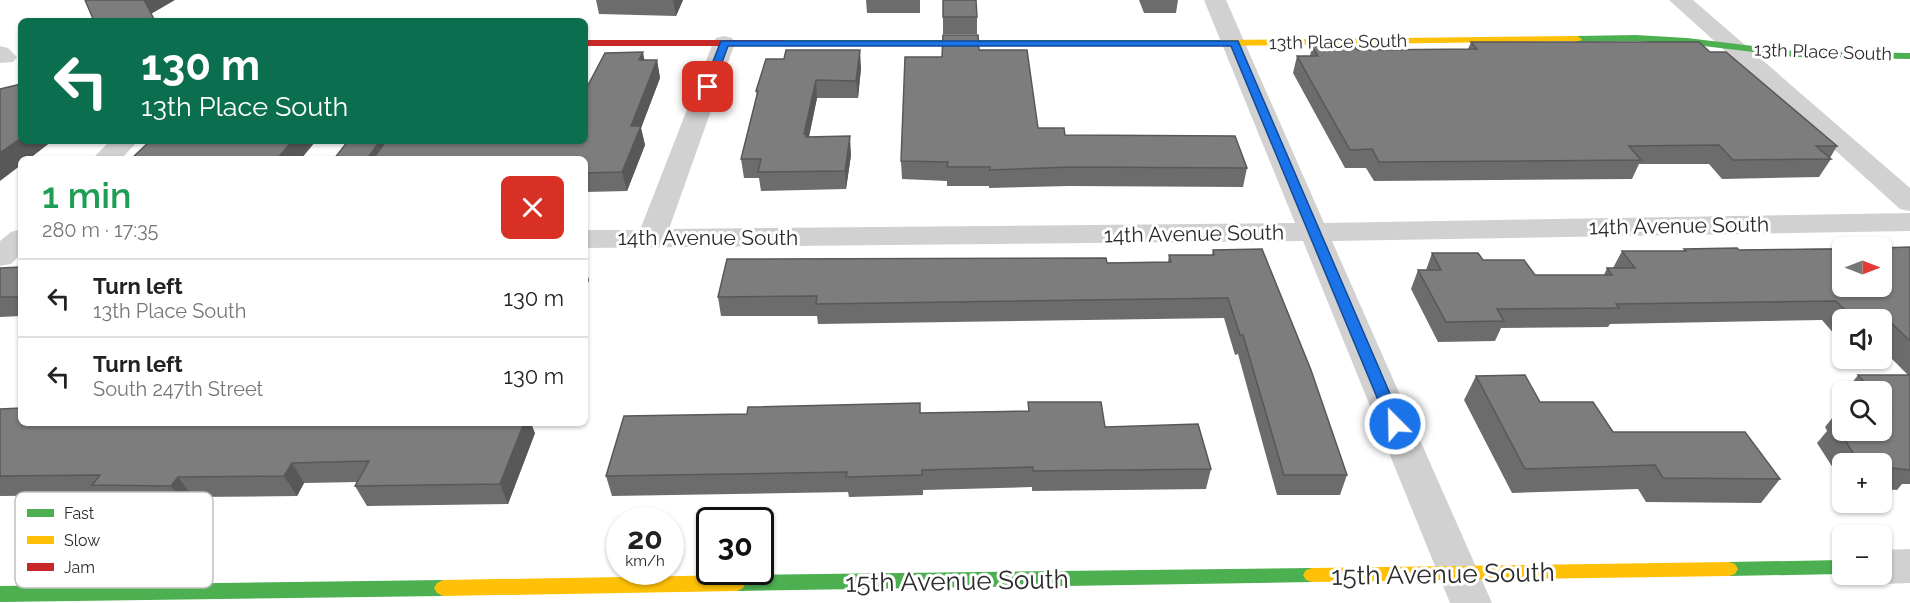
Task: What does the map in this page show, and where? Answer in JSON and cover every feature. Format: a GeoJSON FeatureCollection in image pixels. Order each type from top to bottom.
{"type":"FeatureCollection","features":[{"type":"Feature","properties":{"kind":"street"},"geometry":{"type":"LineString","coordinates":[[1215,0],[1471,603]]}},
{"type":"Feature","properties":{"kind":"street"},"geometry":{"type":"LineString","coordinates":[[1680,0],[1910,203]]}},
{"type":"Feature","properties":{"kind":"street","name":"13th Place South"},"geometry":{"type":"LineString","coordinates":[[588,43],[1234,43],[1636,38],[1687,40],[1733,48],[1794,54],[1910,56]]}},
{"type":"Feature","properties":{"kind":"street"},"geometry":{"type":"LineString","coordinates":[[651,239],[724,43]]}},
{"type":"Feature","properties":{"kind":"street"},"geometry":{"type":"LineString","coordinates":[[108,156],[122,144]]}},
{"type":"Feature","properties":{"kind":"street","name":"14th Avenue South"},"geometry":{"type":"LineString","coordinates":[[588,239],[1314,232],[1910,222]]}},
{"type":"Feature","properties":{"kind":"street"},"geometry":{"type":"LineString","coordinates":[[0,257],[18,241]]}},
{"type":"Feature","properties":{"kind":"street"},"geometry":{"type":"LineString","coordinates":[[1892,567],[1910,566]]}},
{"type":"Feature","properties":{"kind":"street","name":"15th Avenue South"},"geometry":{"type":"LineString","coordinates":[[0,594],[1832,567]]}},
{"type":"Feature","properties":{"kind":"building"},"geometry":{"type":"Polygon","coordinates":[[[85,0],[144,0],[153,18],[93,18],[85,0]]]}},
{"type":"Feature","properties":{"kind":"building"},"geometry":{"type":"Polygon","coordinates":[[[943,0],[976,0],[977,17],[943,17],[943,0]]]}},
{"type":"Feature","properties":{"kind":"building"},"geometry":{"type":"Polygon","coordinates":[[[943,35],[978,35],[979,50],[1027,50],[1038,128],[1064,128],[1065,135],[1235,136],[1247,168],[1071,167],[990,170],[990,167],[947,167],[948,162],[901,161],[905,57],[942,57],[943,35]]]}},
{"type":"Feature","properties":{"kind":"building"},"geometry":{"type":"Polygon","coordinates":[[[1471,42],[1699,42],[1710,52],[1726,52],[1837,146],[1816,146],[1831,159],[1733,160],[1719,145],[1629,146],[1641,160],[1379,162],[1372,149],[1350,150],[1297,56],[1318,56],[1312,46],[1354,45],[1357,50],[1477,49],[1471,42]]]}},
{"type":"Feature","properties":{"kind":"building"},"geometry":{"type":"Polygon","coordinates":[[[786,50],[860,50],[856,81],[816,80],[804,134],[806,137],[850,136],[845,171],[758,172],[761,159],[741,159],[758,91],[756,91],[766,59],[784,59],[786,50]]]}},
{"type":"Feature","properties":{"kind":"building"},"geometry":{"type":"Polygon","coordinates":[[[643,52],[639,60],[657,60],[631,126],[641,126],[622,172],[588,173],[588,156],[375,156],[384,144],[588,144],[588,85],[605,53],[643,52]]]}},
{"type":"Feature","properties":{"kind":"building"},"geometry":{"type":"Polygon","coordinates":[[[18,85],[18,140],[0,153],[0,89],[18,85]]]}},
{"type":"Feature","properties":{"kind":"building"},"geometry":{"type":"Polygon","coordinates":[[[147,144],[290,144],[280,156],[134,156],[147,144]]]}},
{"type":"Feature","properties":{"kind":"building"},"geometry":{"type":"Polygon","coordinates":[[[346,144],[378,144],[369,156],[336,156],[346,144]]]}},
{"type":"Feature","properties":{"kind":"building"},"geometry":{"type":"Polygon","coordinates":[[[1910,247],[1910,341],[1892,324],[1892,309],[1844,309],[1836,301],[1616,304],[1619,308],[1497,309],[1504,321],[1446,322],[1418,270],[1441,270],[1432,253],[1478,253],[1483,260],[1524,260],[1535,275],[1612,275],[1607,268],[1635,268],[1622,251],[1737,248],[1739,250],[1832,249],[1832,297],[1892,297],[1892,248],[1910,247]]]}},
{"type":"Feature","properties":{"kind":"building"},"geometry":{"type":"Polygon","coordinates":[[[1262,249],[1311,370],[1347,475],[1284,475],[1243,335],[1240,335],[1228,298],[816,304],[817,296],[718,297],[727,259],[1106,258],[1107,263],[1171,262],[1169,255],[1214,255],[1213,250],[1262,249]]]}},
{"type":"Feature","properties":{"kind":"building"},"geometry":{"type":"Polygon","coordinates":[[[18,267],[18,297],[0,297],[0,268],[18,267]]]}},
{"type":"Feature","properties":{"kind":"building"},"geometry":{"type":"Polygon","coordinates":[[[1525,375],[1540,402],[1593,402],[1613,432],[1745,432],[1780,479],[1663,478],[1655,465],[1525,469],[1476,376],[1525,375]]]}},
{"type":"Feature","properties":{"kind":"building"},"geometry":{"type":"Polygon","coordinates":[[[1858,375],[1910,375],[1910,470],[1892,468],[1892,453],[1853,453],[1845,441],[1892,441],[1892,381],[1863,381],[1858,375]]]}},
{"type":"Feature","properties":{"kind":"building"},"geometry":{"type":"Polygon","coordinates":[[[1028,402],[1101,402],[1105,427],[1198,424],[1211,469],[1033,471],[1033,467],[922,470],[922,475],[846,477],[847,472],[606,476],[624,416],[747,414],[748,407],[920,403],[920,413],[1029,411],[1028,402]]]}},
{"type":"Feature","properties":{"kind":"building"},"geometry":{"type":"Polygon","coordinates":[[[18,408],[18,426],[523,426],[500,484],[355,486],[369,461],[292,463],[284,476],[178,477],[171,486],[92,485],[100,475],[0,476],[0,409],[18,408]]]}},
{"type":"Feature","properties":{"kind":"traffic: fast"},"geometry":{"type":"LineString","coordinates":[[1577,39],[1636,38],[1687,41],[1794,54],[1910,56]]}},
{"type":"Feature","properties":{"kind":"traffic: fast"},"geometry":{"type":"LineString","coordinates":[[784,43],[1221,43]]}},
{"type":"Feature","properties":{"kind":"traffic: fast"},"geometry":{"type":"LineString","coordinates":[[1729,569],[1832,567]]}},
{"type":"Feature","properties":{"kind":"traffic: fast"},"geometry":{"type":"LineString","coordinates":[[774,582],[1312,575]]}},
{"type":"Feature","properties":{"kind":"traffic: fast"},"geometry":{"type":"LineString","coordinates":[[0,594],[443,588]]}},
{"type":"Feature","properties":{"kind":"traffic: slow"},"geometry":{"type":"LineString","coordinates":[[1221,43],[1577,39]]}},
{"type":"Feature","properties":{"kind":"traffic: slow"},"geometry":{"type":"LineString","coordinates":[[1312,575],[1729,569]]}},
{"type":"Feature","properties":{"kind":"traffic: slow"},"geometry":{"type":"LineString","coordinates":[[443,588],[696,584]]}},
{"type":"Feature","properties":{"kind":"traffic: jam"},"geometry":{"type":"LineString","coordinates":[[588,43],[784,43]]}},
{"type":"Feature","properties":{"kind":"route"},"geometry":{"type":"LineString","coordinates":[[708,87],[724,43],[1234,43],[1395,424]]}}]}
